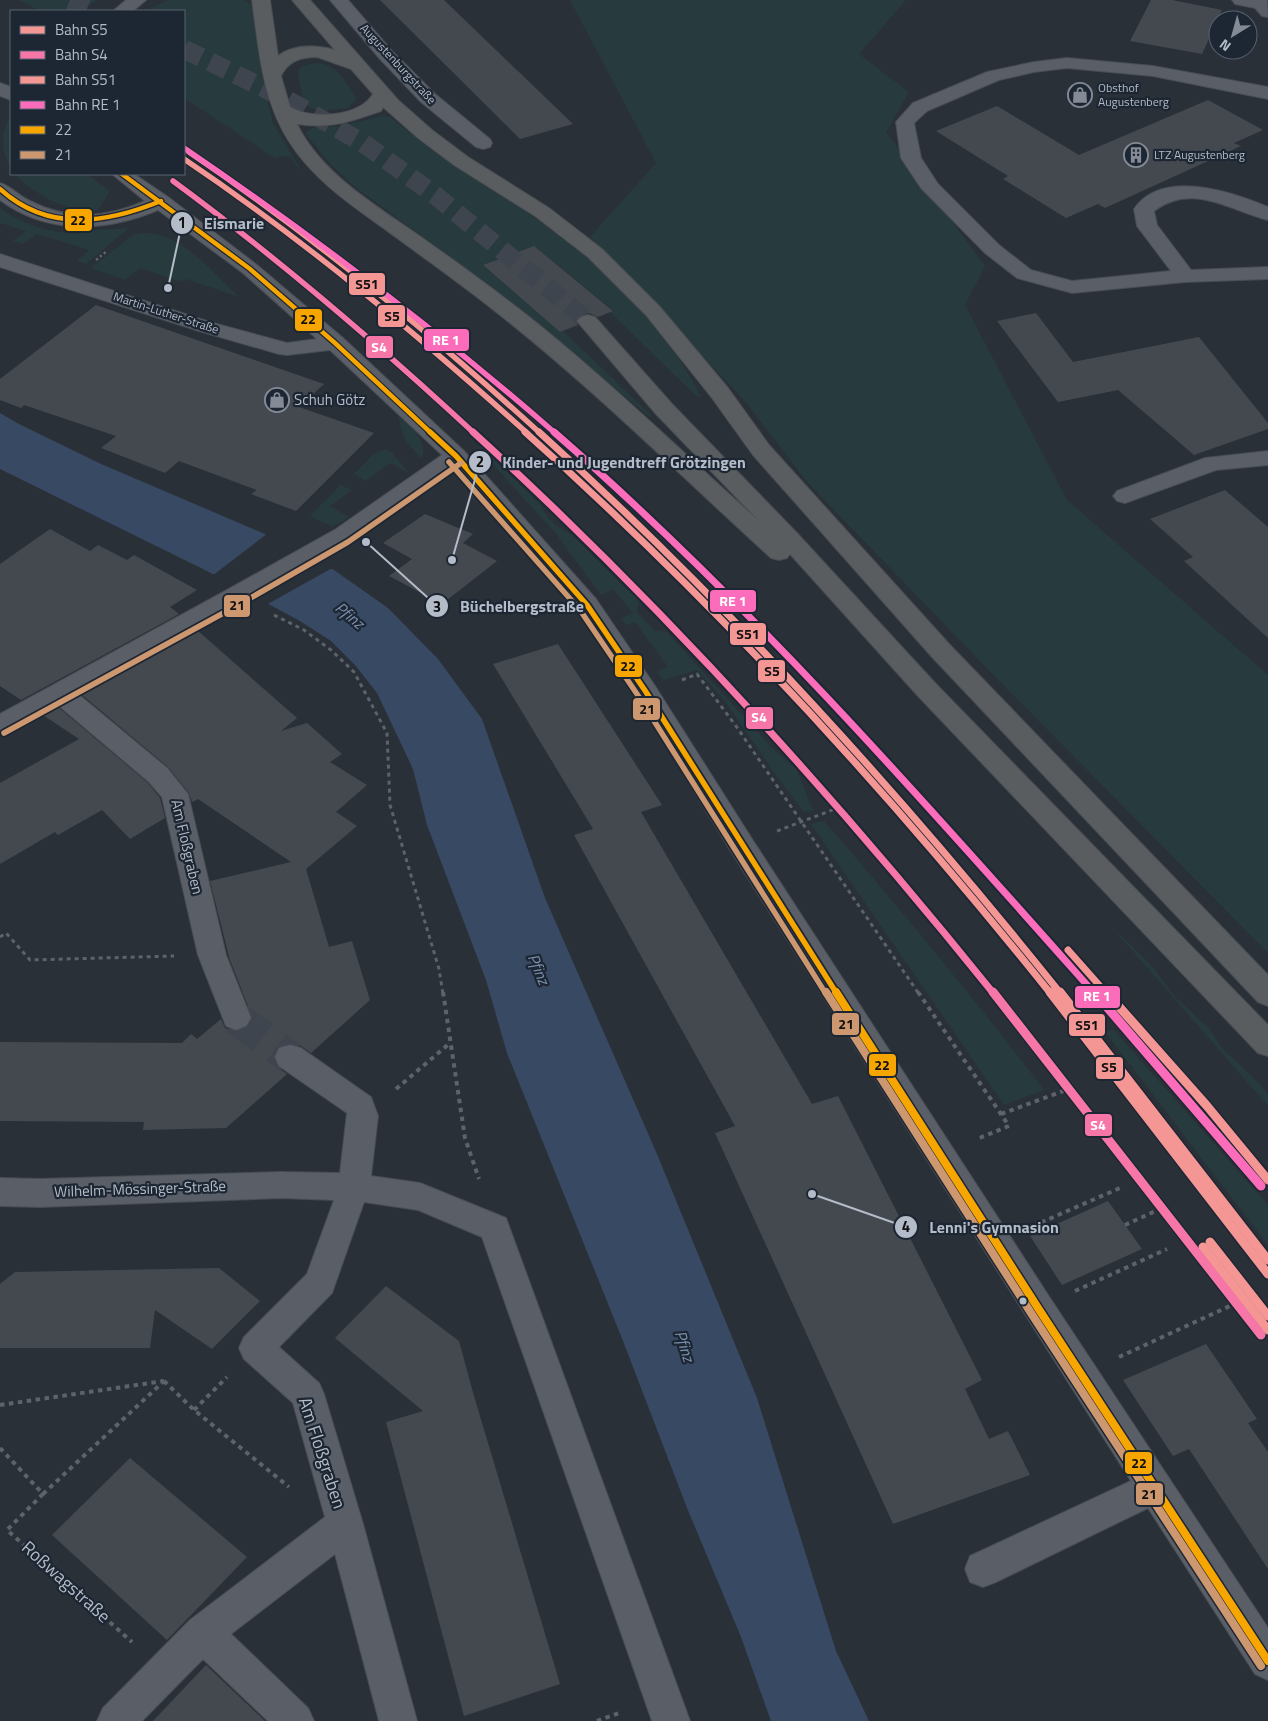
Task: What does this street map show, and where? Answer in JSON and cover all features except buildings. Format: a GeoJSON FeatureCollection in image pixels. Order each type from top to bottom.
{"type":"FeatureCollection","features":[{"type":"Feature","properties":{"kind":"highway"},"geometry":{"type":"LineString","coordinates":[[261,0],[272,76],[281,110],[297,141],[309,157],[342,188],[506,310],[639,422],[766,541],[897,658]]}},
{"type":"Feature","properties":{"kind":"highway"},"geometry":{"type":"LineString","coordinates":[[301,0],[358,66],[382,102],[461,161],[542,212],[595,253],[653,311],[720,393],[761,450],[941,652],[1268,994]]}},
{"type":"Feature","properties":{"kind":"highway"},"geometry":{"type":"LineString","coordinates":[[272,76],[278,63],[288,57],[312,52],[326,53],[358,66]]}},
{"type":"Feature","properties":{"kind":"highway"},"geometry":{"type":"LineString","coordinates":[[281,110],[295,118],[318,121],[336,120],[382,102]]}},
{"type":"Feature","properties":{"kind":"highway"},"geometry":{"type":"LineString","coordinates":[[941,652],[809,530],[678,400],[588,321],[664,409],[788,537],[897,658],[1268,1044]]}},
{"type":"Feature","properties":{"kind":"street","name":"Augustenburgstraße"},"geometry":{"type":"LineString","coordinates":[[339,0],[386,55],[428,98],[483,143]]}},
{"type":"Feature","properties":{"kind":"street"},"geometry":{"type":"LineString","coordinates":[[1241,0],[1264,5]]}},
{"type":"Feature","properties":{"kind":"street"},"geometry":{"type":"LineString","coordinates":[[1268,93],[1153,71],[1068,63],[1034,67],[993,76],[920,107],[906,122],[906,137],[911,158],[931,188],[992,249],[1024,274],[1072,287],[1185,276],[1268,273]]}},
{"type":"Feature","properties":{"kind":"street"},"geometry":{"type":"LineString","coordinates":[[382,102],[428,98]]}},
{"type":"Feature","properties":{"kind":"street"},"geometry":{"type":"LineString","coordinates":[[123,175],[250,268],[336,343],[456,456],[587,606],[646,692],[742,846],[1038,1308],[1268,1661]]}},
{"type":"Feature","properties":{"kind":"street"},"geometry":{"type":"LineString","coordinates":[[0,189],[24,206],[48,216],[72,222],[97,222],[117,219],[161,201]]}},
{"type":"Feature","properties":{"kind":"street"},"geometry":{"type":"LineString","coordinates":[[1185,276],[1148,226],[1144,210],[1160,197],[1178,194],[1209,193],[1268,214]]}},
{"type":"Feature","properties":{"kind":"street","name":"Martin-Luther-Straße"},"geometry":{"type":"LineString","coordinates":[[0,260],[206,327],[287,349],[336,343]]}},
{"type":"Feature","properties":{"kind":"street"},"geometry":{"type":"LineString","coordinates":[[0,725],[361,523],[456,456]]}},
{"type":"Feature","properties":{"kind":"street"},"geometry":{"type":"LineString","coordinates":[[1125,496],[1213,463],[1268,458]]}},
{"type":"Feature","properties":{"kind":"street","name":"Am Floßgraben"},"geometry":{"type":"LineString","coordinates":[[60,693],[158,774],[175,794],[212,955],[236,1018]]}},
{"type":"Feature","properties":{"kind":"street"},"geometry":{"type":"LineString","coordinates":[[290,1057],[360,1106],[363,1116]]}},
{"type":"Feature","properties":{"kind":"street","name":"Am Floßgraben"},"geometry":{"type":"LineString","coordinates":[[363,1116],[354,1187],[320,1283],[256,1348],[307,1394],[346,1524],[398,1721]]}},
{"type":"Feature","properties":{"kind":"street","name":"Wilhelm-Mössinger-Straße"},"geometry":{"type":"LineString","coordinates":[[0,1192],[40,1193],[281,1185],[354,1187],[420,1198],[495,1228]]}},
{"type":"Feature","properties":{"kind":"street"},"geometry":{"type":"LineString","coordinates":[[495,1228],[671,1721]]}},
{"type":"Feature","properties":{"kind":"street"},"geometry":{"type":"LineString","coordinates":[[983,1570],[1156,1487]]}},
{"type":"Feature","properties":{"kind":"street"},"geometry":{"type":"LineString","coordinates":[[116,1721],[204,1633],[346,1524]]}},
{"type":"Feature","properties":{"kind":"street"},"geometry":{"type":"LineString","coordinates":[[204,1633],[295,1721]]}},
{"type":"Feature","properties":{"kind":"path"},"geometry":{"type":"LineString","coordinates":[[237,594],[304,630],[331,650],[354,672],[388,733],[390,805],[438,969],[465,1138],[495,1228]]}},
{"type":"Feature","properties":{"kind":"path"},"geometry":{"type":"LineString","coordinates":[[646,692],[697,674],[736,726],[802,821],[1000,1114],[1010,1126],[940,1154]]}},
{"type":"Feature","properties":{"kind":"path"},"geometry":{"type":"LineString","coordinates":[[742,846],[835,809]]}},
{"type":"Feature","properties":{"kind":"path"},"geometry":{"type":"LineString","coordinates":[[0,937],[6,934],[30,960],[212,955]]}},
{"type":"Feature","properties":{"kind":"path"},"geometry":{"type":"LineString","coordinates":[[363,1116],[451,1042]]}},
{"type":"Feature","properties":{"kind":"path"},"geometry":{"type":"LineString","coordinates":[[1000,1114],[1066,1090]]}},
{"type":"Feature","properties":{"kind":"path"},"geometry":{"type":"LineString","coordinates":[[997,1242],[1120,1188]]}},
{"type":"Feature","properties":{"kind":"path"},"geometry":{"type":"LineString","coordinates":[[1125,1225],[1160,1209]]}},
{"type":"Feature","properties":{"kind":"path"},"geometry":{"type":"LineString","coordinates":[[1038,1308],[1167,1249]]}},
{"type":"Feature","properties":{"kind":"path"},"geometry":{"type":"LineString","coordinates":[[1082,1373],[1232,1305]]}},
{"type":"Feature","properties":{"kind":"path"},"geometry":{"type":"LineString","coordinates":[[164,1381],[194,1410],[294,1491],[333,1479]]}},
{"type":"Feature","properties":{"kind":"path"},"geometry":{"type":"LineString","coordinates":[[0,1405],[164,1381]]}},
{"type":"Feature","properties":{"kind":"path"},"geometry":{"type":"LineString","coordinates":[[0,1448],[43,1494],[164,1381]]}},
{"type":"Feature","properties":{"kind":"path","name":"Roßwagstraße"},"geometry":{"type":"LineString","coordinates":[[43,1494],[7,1530],[165,1671]]}},
{"type":"Feature","properties":{"kind":"green space"},"geometry":{"type":"Polygon","coordinates":[[[19,0],[97,0],[82,10],[38,10],[19,0]]]}},
{"type":"Feature","properties":{"kind":"green space"},"geometry":{"type":"Polygon","coordinates":[[[168,0],[244,0],[253,6],[262,76],[273,123],[304,175],[290,157],[275,158],[185,99],[185,10],[147,10],[168,0]]]}},
{"type":"Feature","properties":{"kind":"green space"},"geometry":{"type":"Polygon","coordinates":[[[570,0],[906,0],[859,54],[909,92],[886,132],[985,266],[965,305],[1067,500],[1268,675],[1268,953],[1010,692],[808,483],[744,400],[590,237],[656,163],[570,0]]]}},
{"type":"Feature","properties":{"kind":"green space"},"geometry":{"type":"Polygon","coordinates":[[[316,63],[329,66],[335,70],[349,86],[357,98],[348,108],[321,111],[310,108],[304,103],[298,74],[299,69],[316,63]]]}},
{"type":"Feature","properties":{"kind":"green space"},"geometry":{"type":"Polygon","coordinates":[[[381,116],[390,117],[438,154],[544,224],[600,269],[657,329],[674,351],[701,397],[696,396],[610,312],[613,310],[534,246],[483,265],[560,332],[563,331],[652,416],[650,417],[483,281],[355,187],[330,164],[305,133],[312,128],[341,126],[381,116]]]}},
{"type":"Feature","properties":{"kind":"green space"},"geometry":{"type":"Polygon","coordinates":[[[10,117],[10,166],[5,156],[3,142],[10,117]]]}},
{"type":"Feature","properties":{"kind":"green space"},"geometry":{"type":"Polygon","coordinates":[[[16,175],[88,175],[110,191],[98,210],[75,209],[45,197],[16,175]]]}},
{"type":"Feature","properties":{"kind":"green space"},"geometry":{"type":"Polygon","coordinates":[[[0,208],[18,219],[37,227],[58,231],[78,234],[79,231],[129,228],[86,264],[77,261],[89,250],[37,234],[23,244],[13,241],[26,231],[0,223],[0,208]]]}},
{"type":"Feature","properties":{"kind":"green space"},"geometry":{"type":"Polygon","coordinates":[[[144,233],[158,234],[183,246],[239,297],[186,279],[182,282],[140,268],[125,280],[91,268],[133,235],[144,233]]]}},
{"type":"Feature","properties":{"kind":"green space"},"geometry":{"type":"Polygon","coordinates":[[[399,417],[414,430],[421,440],[423,446],[422,459],[406,440],[401,430],[399,417]]]}},
{"type":"Feature","properties":{"kind":"green space"},"geometry":{"type":"Polygon","coordinates":[[[478,444],[540,504],[545,514],[553,522],[571,534],[639,601],[637,612],[654,630],[667,632],[771,747],[797,770],[814,810],[804,812],[724,700],[697,670],[663,680],[657,671],[668,667],[635,622],[626,625],[621,618],[633,613],[613,589],[601,595],[557,535],[487,458],[478,444]]]}},
{"type":"Feature","properties":{"kind":"green space"},"geometry":{"type":"Polygon","coordinates":[[[385,449],[392,453],[410,474],[391,463],[365,481],[354,474],[374,454],[385,449]]]}},
{"type":"Feature","properties":{"kind":"green space"},"geometry":{"type":"Polygon","coordinates":[[[341,485],[352,490],[330,506],[349,517],[333,527],[310,516],[341,485]]]}},
{"type":"Feature","properties":{"kind":"green space"},"geometry":{"type":"Polygon","coordinates":[[[824,821],[991,1021],[1044,1090],[1004,1105],[811,824],[824,821]]]}},
{"type":"Feature","properties":{"kind":"green space"},"geometry":{"type":"Polygon","coordinates":[[[1110,925],[1152,966],[1175,997],[1209,1028],[1221,1047],[1257,1081],[1268,1094],[1268,1106],[1110,925]]]}},
{"type":"Feature","properties":{"kind":"green space"},"geometry":{"type":"Polygon","coordinates":[[[1114,1030],[1268,1205],[1268,1245],[1105,1032],[1114,1030]]]}},
{"type":"Feature","properties":{"kind":"water","name":"Pfinz"},"geometry":{"type":"Polygon","coordinates":[[[0,413],[101,464],[265,534],[334,570],[388,608],[438,659],[482,719],[545,898],[657,1154],[757,1398],[836,1651],[869,1721],[771,1721],[741,1637],[687,1508],[623,1341],[507,1053],[486,980],[427,825],[413,769],[377,693],[355,665],[331,641],[300,621],[213,574],[0,469],[0,413]]]}},
{"type":"Feature","properties":{"kind":"pier"},"geometry":{"type":"Polygon","coordinates":[[[268,533],[334,567],[266,605],[212,576],[268,533]]]}},
{"type":"Feature","properties":{"kind":"tunnel"},"geometry":{"type":"LineString","coordinates":[[70,0],[94,10]]}},
{"type":"Feature","properties":{"kind":"tunnel"},"geometry":{"type":"LineString","coordinates":[[185,49],[286,99],[363,143],[435,195],[588,321]]}},
{"type":"Feature","properties":{"kind":"tunnel"},"geometry":{"type":"LineString","coordinates":[[236,1018],[290,1057]]}},
{"type":"Feature","properties":{"kind":"rail line","name":"S51"},"geometry":{"type":"LineString","coordinates":[[189,152],[263,203],[298,230],[472,372],[549,441],[699,584],[837,730],[966,877],[1089,1028],[1268,1260]]}},
{"type":"Feature","properties":{"kind":"rail line","name":"S5"},"geometry":{"type":"LineString","coordinates":[[185,160],[294,237],[434,351],[582,483],[729,626],[831,735],[962,885],[1087,1039],[1268,1274]]}},
{"type":"Feature","properties":{"kind":"rail line","name":"S4"},"geometry":{"type":"LineString","coordinates":[[173,181],[247,236],[353,324],[422,385],[560,513],[710,664],[852,822],[957,948],[1060,1076],[1261,1335]]}},
{"type":"Feature","properties":{"kind":"rail line","name":"S5"},"geometry":{"type":"LineString","coordinates":[[1068,950],[1207,1106],[1268,1180]]}},
{"type":"Feature","properties":{"kind":"rail line","name":"S51"},"geometry":{"type":"LineString","coordinates":[[1210,1242],[1268,1316]]}},
{"type":"Feature","properties":{"kind":"rail line","name":"S5"},"geometry":{"type":"LineString","coordinates":[[1203,1247],[1268,1330]]}},
{"type":"Feature","properties":{"kind":"transit line"},"geometry":{"type":"LineString","coordinates":[[185,149],[304,232],[460,351],[568,444],[704,572],[834,706],[961,843],[1143,1048],[1261,1186]]}},
{"type":"Feature","properties":{"kind":"transit line","name":"22"},"geometry":{"type":"LineString","coordinates":[[123,175],[250,269],[335,343],[456,456],[587,605],[646,692],[742,846],[1038,1308],[1268,1661]]}},
{"type":"Feature","properties":{"kind":"transit line","name":"22"},"geometry":{"type":"LineString","coordinates":[[0,189],[13,200],[29,208],[55,217],[71,220],[101,220],[130,213],[161,201]]}},
{"type":"Feature","properties":{"kind":"transit line","name":"21"},"geometry":{"type":"LineString","coordinates":[[449,462],[580,610],[639,697],[735,851],[1031,1313],[1261,1666]]}},
{"type":"Feature","properties":{"kind":"transit line","name":"21"},"geometry":{"type":"LineString","coordinates":[[4,733],[240,604],[348,542],[461,463]]}},
{"type":"Feature","properties":{"kind":"place","name":"Obsthof Augustenberg"},"geometry":{"type":"Point","coordinates":[1080,95]}},
{"type":"Feature","properties":{"kind":"place","name":"LTZ Augustenberg"},"geometry":{"type":"Point","coordinates":[1136,155]}},
{"type":"Feature","properties":{"kind":"place","name":"Eismarie"},"geometry":{"type":"Point","coordinates":[168,288]}},
{"type":"Feature","properties":{"kind":"place","name":"Schuh Götz"},"geometry":{"type":"Point","coordinates":[277,400]}},
{"type":"Feature","properties":{"kind":"place","name":"Büchelbergstraße"},"geometry":{"type":"Point","coordinates":[366,542]}},
{"type":"Feature","properties":{"kind":"place","name":"Kinder- und Jugendtreff Grötzingen"},"geometry":{"type":"Point","coordinates":[452,560]}},
{"type":"Feature","properties":{"kind":"place","name":"Lenni's Gymnasion"},"geometry":{"type":"Point","coordinates":[812,1194]}}]}
